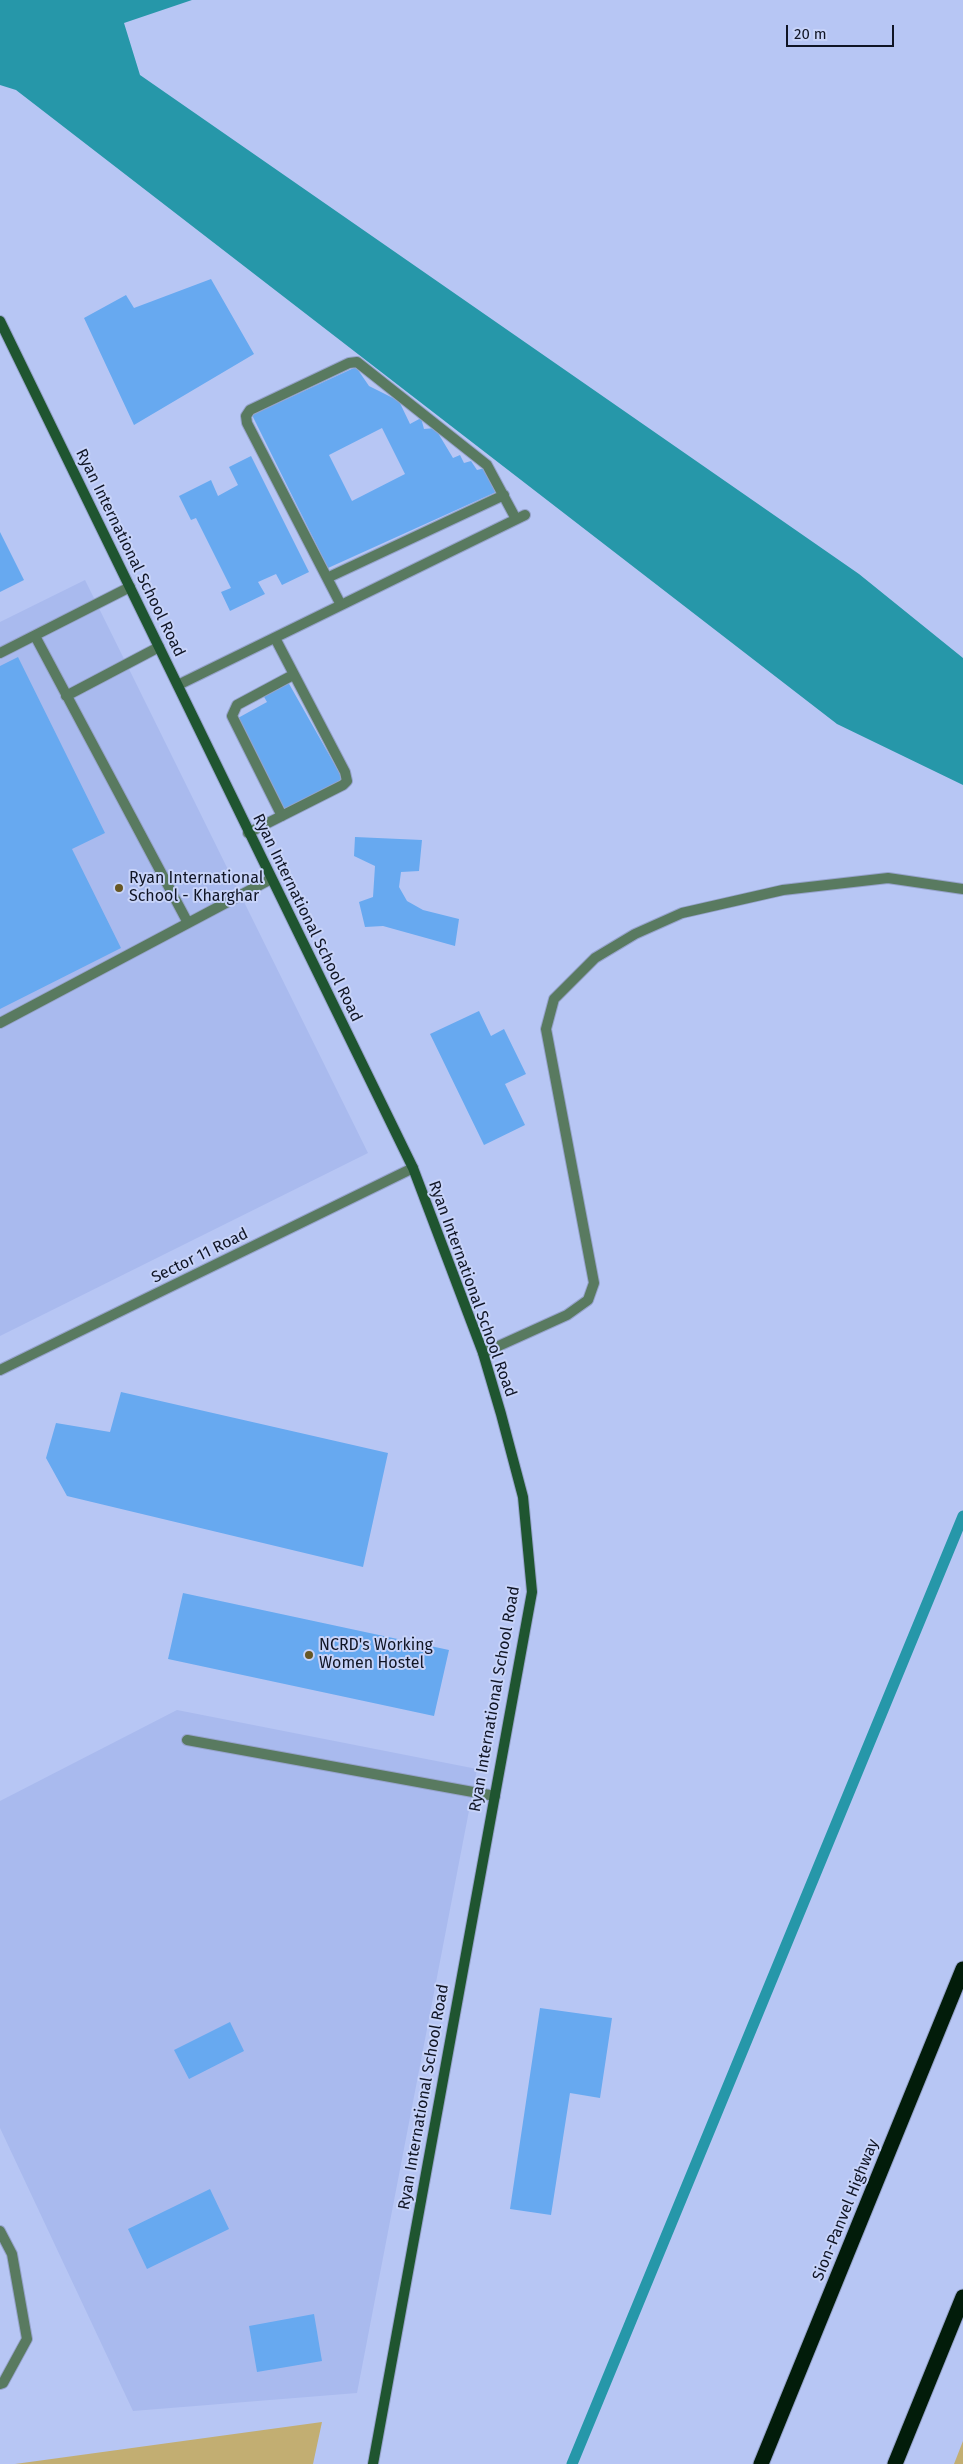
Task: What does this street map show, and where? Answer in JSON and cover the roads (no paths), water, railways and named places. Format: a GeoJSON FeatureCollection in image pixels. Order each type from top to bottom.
{"type":"FeatureCollection","features":[{"type":"Feature","properties":{"kind":"highway","name":"Sion-Panvel Highway"},"geometry":{"type":"LineString","coordinates":[[761,2464],[963,1970]]}},
{"type":"Feature","properties":{"kind":"highway"},"geometry":{"type":"LineString","coordinates":[[895,2464],[963,2297]]}},
{"type":"Feature","properties":{"kind":"street","name":"Ryan International School Road"},"geometry":{"type":"LineString","coordinates":[[0,322],[413,1168],[483,1353],[523,1497],[532,1592],[373,2464]]}},
{"type":"Feature","properties":{"kind":"street"},"geometry":{"type":"LineString","coordinates":[[178,686],[520,517],[504,496],[491,471],[476,454],[363,364],[357,362],[250,410],[246,416],[247,423],[341,605]]}},
{"type":"Feature","properties":{"kind":"street"},"geometry":{"type":"LineString","coordinates":[[327,578],[504,496]]}},
{"type":"Feature","properties":{"kind":"street"},"geometry":{"type":"LineString","coordinates":[[0,653],[130,587]]}},
{"type":"Feature","properties":{"kind":"street"},"geometry":{"type":"LineString","coordinates":[[34,636],[188,923]]}},
{"type":"Feature","properties":{"kind":"street"},"geometry":{"type":"LineString","coordinates":[[248,833],[343,785],[347,781],[345,772],[274,638]]}},
{"type":"Feature","properties":{"kind":"street"},"geometry":{"type":"LineString","coordinates":[[66,696],[159,647]]}},
{"type":"Feature","properties":{"kind":"street"},"geometry":{"type":"LineString","coordinates":[[282,816],[232,716],[237,705],[294,675]]}},
{"type":"Feature","properties":{"kind":"street"},"geometry":{"type":"LineString","coordinates":[[483,1353],[567,1315],[588,1300],[594,1283],[546,1029],[554,999],[595,958],[635,934],[682,913],[783,890],[888,878],[963,889]]}},
{"type":"Feature","properties":{"kind":"street"},"geometry":{"type":"LineString","coordinates":[[0,1023],[271,879]]}},
{"type":"Feature","properties":{"kind":"street","name":"Sector 11 Road"},"geometry":{"type":"LineString","coordinates":[[0,1370],[413,1168]]}},
{"type":"Feature","properties":{"kind":"street"},"geometry":{"type":"LineString","coordinates":[[187,1740],[495,1796]]}},
{"type":"Feature","properties":{"kind":"street"},"geometry":{"type":"LineString","coordinates":[[0,2231],[12,2254],[27,2339],[3,2383],[0,2384]]}},
{"type":"Feature","properties":{"kind":"waterway"},"geometry":{"type":"LineString","coordinates":[[572,2464],[963,1516]]}},
{"type":"Feature","properties":{"kind":"place","name":"Ryan International School - Kharghar"},"geometry":{"type":"Point","coordinates":[119,888]}},
{"type":"Feature","properties":{"kind":"place","name":"NCRD's Working Women Hostel"},"geometry":{"type":"Point","coordinates":[309,1655]}}]}
